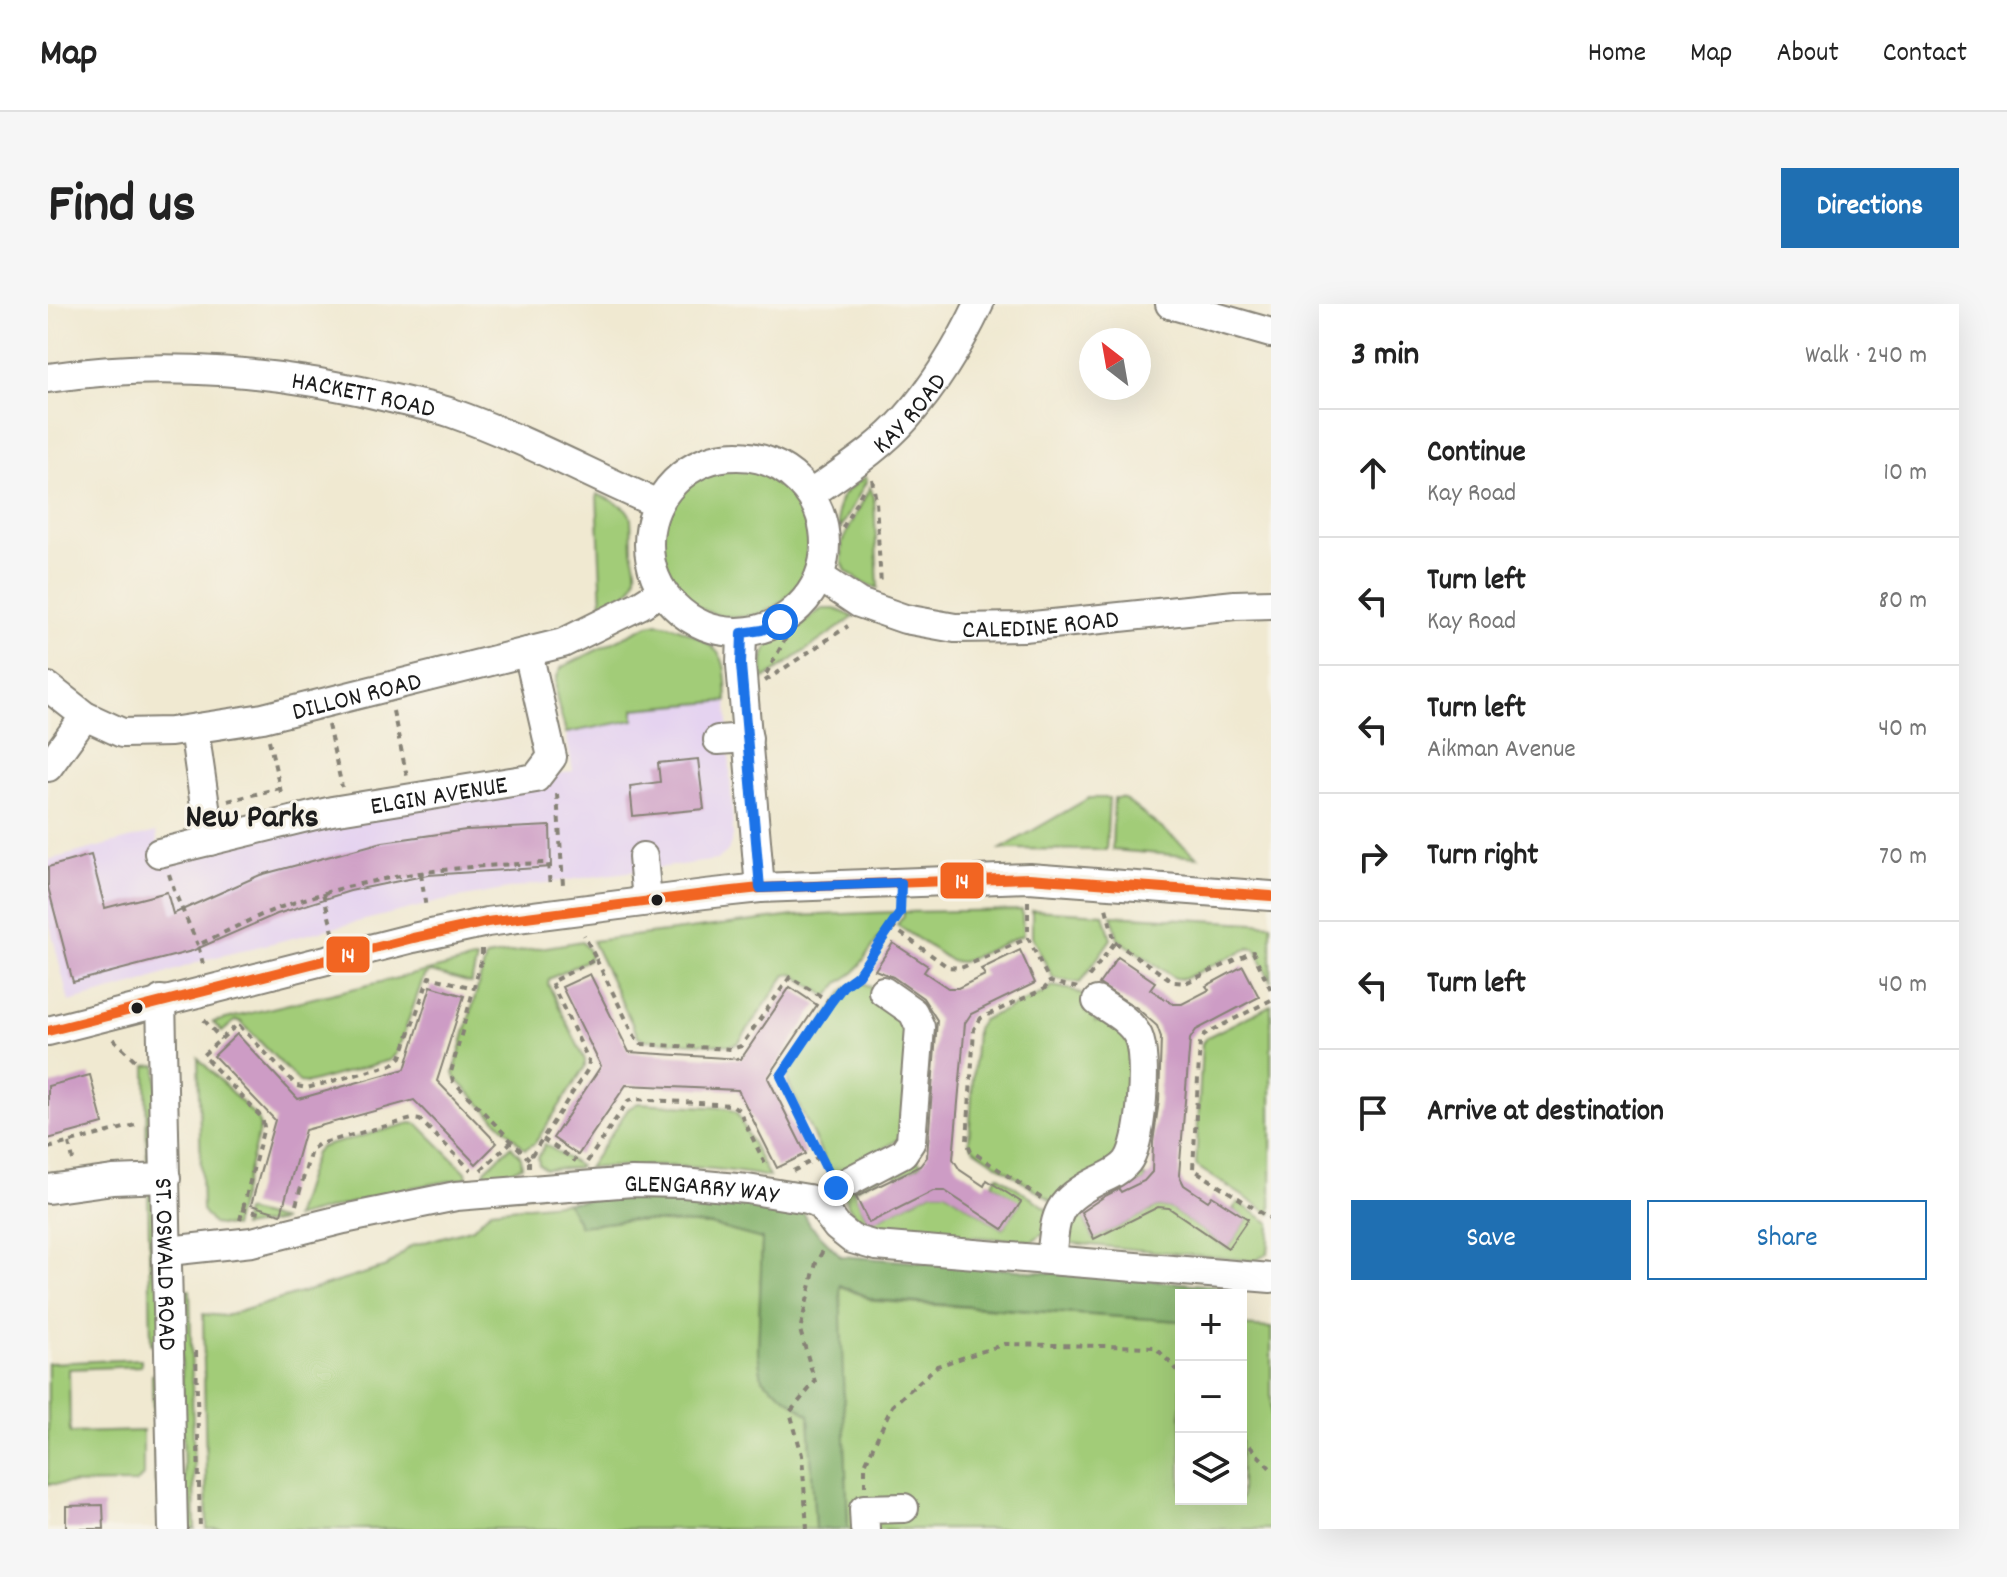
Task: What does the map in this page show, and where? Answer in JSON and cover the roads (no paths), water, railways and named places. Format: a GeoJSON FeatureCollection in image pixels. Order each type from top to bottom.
{"type":"FeatureCollection","features":[{"type":"Feature","properties":{"kind":"street","name":"KAY ROAD"},"geometry":{"type":"LineString","coordinates":[[811,494],[906,419],[958,348],[979,304]]}},
{"type":"Feature","properties":{"kind":"street"},"geometry":{"type":"LineString","coordinates":[[1170,304],[1271,333]]}},
{"type":"Feature","properties":{"kind":"street","name":"HACKETT ROAD"},"geometry":{"type":"LineString","coordinates":[[48,378],[86,372],[199,370],[337,384],[451,413],[547,452],[658,504]]}},
{"type":"Feature","properties":{"kind":"street"},"geometry":{"type":"LineString","coordinates":[[732,457],[762,459],[781,467],[811,494],[824,526],[826,545],[820,577],[810,595],[789,616],[762,630],[742,633],[718,631],[696,623],[677,609],[662,591],[652,570],[649,548],[651,525],[658,504],[684,473],[702,463],[732,457]]}},
{"type":"Feature","properties":{"kind":"street","name":"CALEDINE ROAD"},"geometry":{"type":"LineString","coordinates":[[820,577],[875,608],[905,619],[955,628],[1024,627],[1271,604]]}},
{"type":"Feature","properties":{"kind":"street","name":"DILLON ROAD"},"geometry":{"type":"LineString","coordinates":[[48,687],[85,716],[122,733],[194,729],[324,704],[563,643],[662,591]]}},
{"type":"Feature","properties":{"kind":"street"},"geometry":{"type":"LineString","coordinates":[[742,633],[741,665],[760,888]]}},
{"type":"Feature","properties":{"kind":"street","name":"ELGIN AVENUE"},"geometry":{"type":"LineString","coordinates":[[161,853],[347,809],[536,778],[552,757],[528,652]]}},
{"type":"Feature","properties":{"kind":"street"},"geometry":{"type":"LineString","coordinates":[[48,767],[85,716]]}},
{"type":"Feature","properties":{"kind":"street"},"geometry":{"type":"LineString","coordinates":[[194,729],[210,841]]}},
{"type":"Feature","properties":{"kind":"street"},"geometry":{"type":"LineString","coordinates":[[718,740],[748,738]]}},
{"type":"Feature","properties":{"kind":"street"},"geometry":{"type":"LineString","coordinates":[[643,857],[647,901]]}},
{"type":"Feature","properties":{"kind":"street"},"geometry":{"type":"LineString","coordinates":[[48,1031],[413,938],[478,925],[760,888],[1029,878],[1271,896]]}},
{"type":"Feature","properties":{"kind":"street"},"geometry":{"type":"LineString","coordinates":[[883,991],[913,1012],[920,1027],[911,1141],[903,1153],[828,1195],[837,1227],[852,1239],[876,1246],[1271,1278]]}},
{"type":"Feature","properties":{"kind":"street"},"geometry":{"type":"LineString","coordinates":[[1051,1259],[1059,1211],[1073,1195],[1127,1163],[1137,1140],[1143,1049],[1131,1026],[1089,995]]}},
{"type":"Feature","properties":{"kind":"street","name":"ST. OSWALD ROAD"},"geometry":{"type":"LineString","coordinates":[[161,1000],[173,1529]]}},
{"type":"Feature","properties":{"kind":"street"},"geometry":{"type":"LineString","coordinates":[[48,1189],[113,1180],[166,1178]]}},
{"type":"Feature","properties":{"kind":"street","name":"GLENGARRY WAY"},"geometry":{"type":"LineString","coordinates":[[168,1251],[252,1242],[456,1196],[531,1189],[632,1182],[683,1183],[828,1195]]}},
{"type":"Feature","properties":{"kind":"street"},"geometry":{"type":"LineString","coordinates":[[864,1519],[904,1508]]}},
{"type":"Feature","properties":{"kind":"district","name":"New Parks"},"geometry":{"type":"Point","coordinates":[252,814]}}]}
